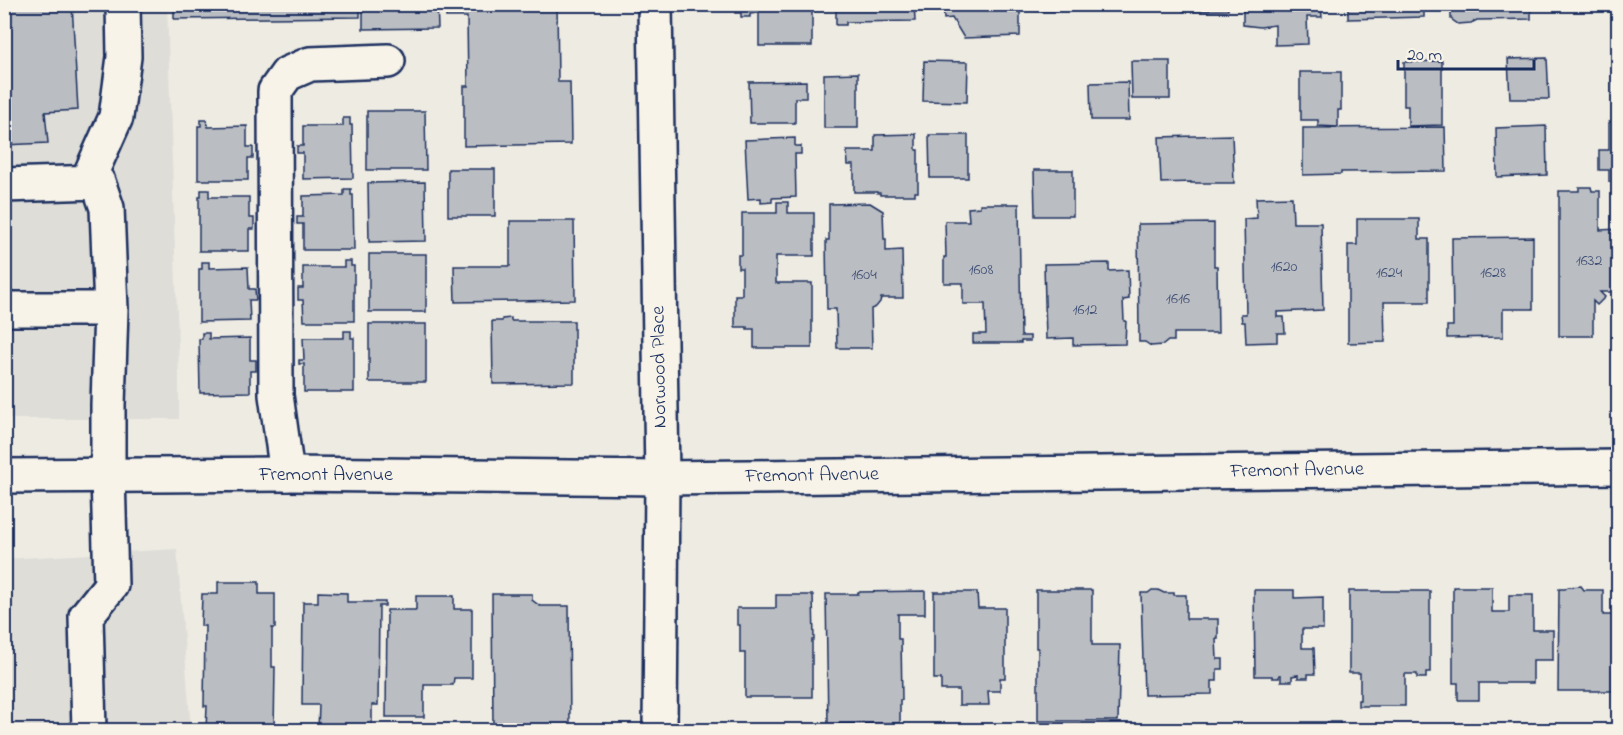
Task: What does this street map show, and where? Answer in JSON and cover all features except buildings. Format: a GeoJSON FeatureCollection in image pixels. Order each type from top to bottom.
{"type":"FeatureCollection","features":[{"type":"Feature","properties":{"kind":"main road"},"geometry":{"type":"LineString","coordinates":[[87,182],[116,117],[124,57],[123,4]]}},
{"type":"Feature","properties":{"kind":"main road","name":"Norwood Place"},"geometry":{"type":"LineString","coordinates":[[655,4],[662,478],[660,730]]}},
{"type":"Feature","properties":{"kind":"main road"},"geometry":{"type":"LineString","coordinates":[[287,474],[276,395],[275,91],[287,74],[309,64],[388,61]]}},
{"type":"Feature","properties":{"kind":"main road"},"geometry":{"type":"LineString","coordinates":[[4,185],[98,182],[107,208],[111,309],[108,405],[111,585],[86,616],[88,730]]}},
{"type":"Feature","properties":{"kind":"main road"},"geometry":{"type":"LineString","coordinates":[[4,309],[111,309]]}},
{"type":"Feature","properties":{"kind":"main road","name":"Fremont Avenue"},"geometry":{"type":"LineString","coordinates":[[4,476],[287,474],[662,478],[1618,467]]}},
{"type":"Feature","properties":{"kind":"shaded area"},"geometry":{"type":"Polygon","coordinates":[[[4,5],[167,5],[179,419],[5,419],[4,5]]]}},
{"type":"Feature","properties":{"kind":"shaded area"},"geometry":{"type":"Polygon","coordinates":[[[177,549],[191,730],[5,730],[5,559],[177,549]]]}}]}
